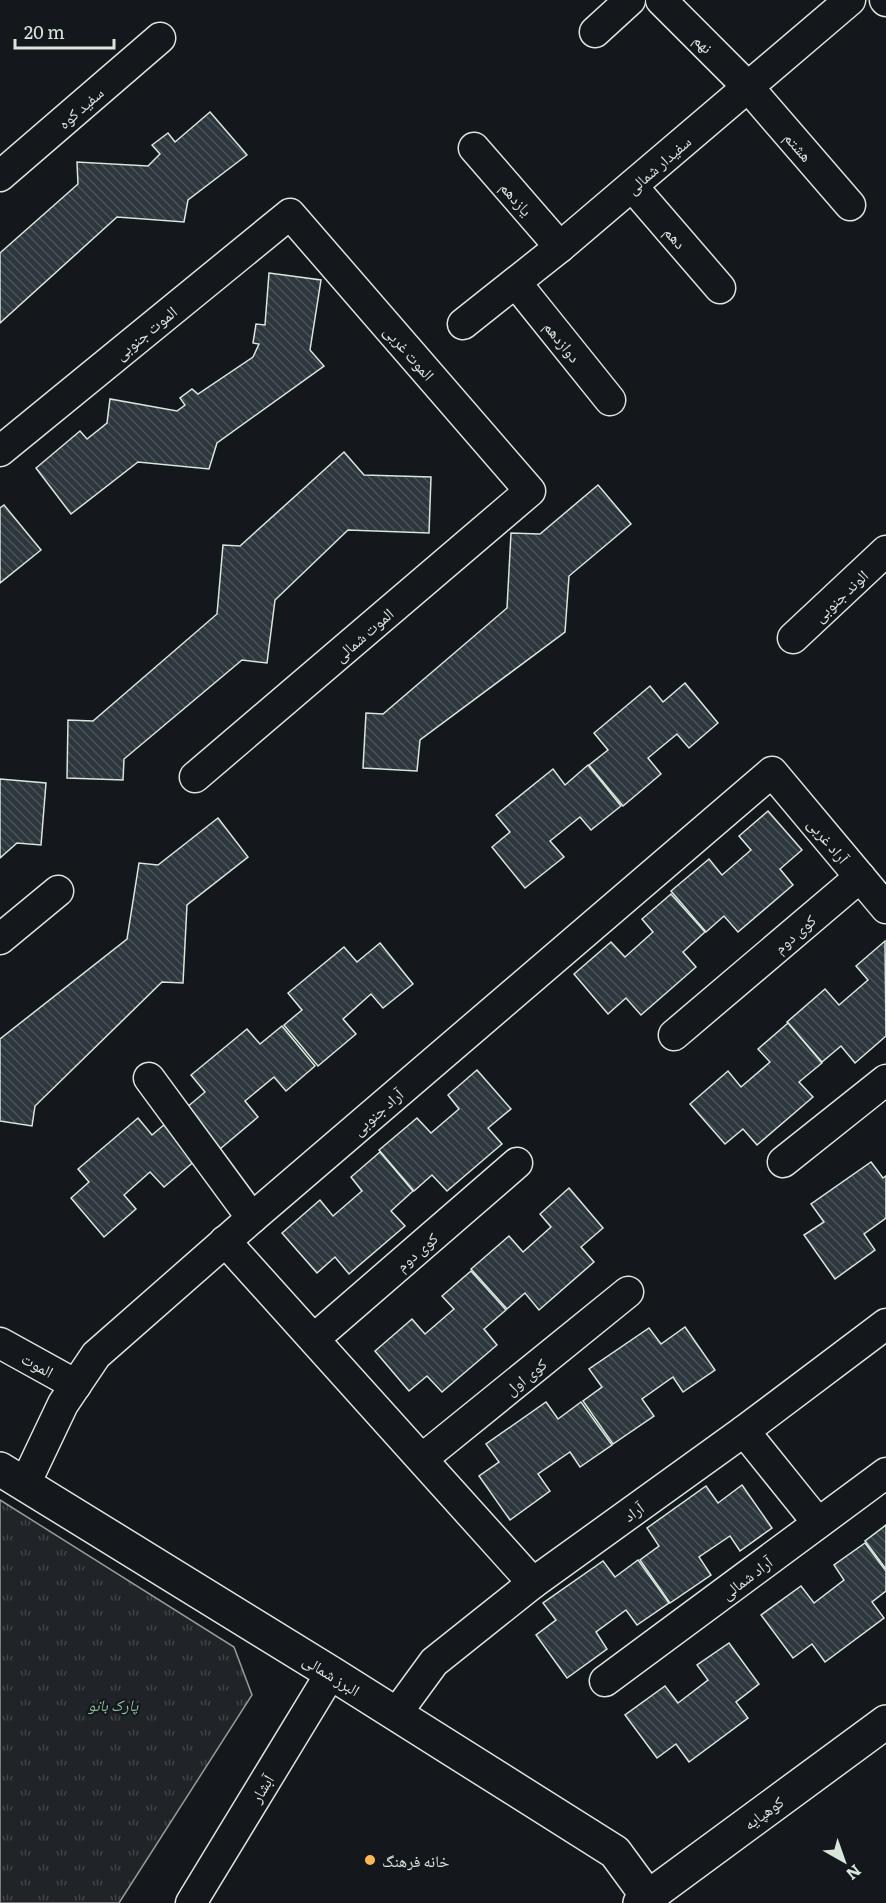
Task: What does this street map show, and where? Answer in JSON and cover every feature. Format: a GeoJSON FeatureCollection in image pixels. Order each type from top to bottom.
{"type":"FeatureCollection","features":[{"type":"Feature","properties":{"kind":"street"},"geometry":{"type":"LineString","coordinates":[[595,32],[630,0]]}},
{"type":"Feature","properties":{"kind":"street","name":"نهم"},"geometry":{"type":"LineString","coordinates":[[661,0],[748,87]]}},
{"type":"Feature","properties":{"kind":"street","name":"سفیدار شمالی"},"geometry":{"type":"LineString","coordinates":[[464,324],[560,247],[850,0]]}},
{"type":"Feature","properties":{"kind":"street","name":"سفید کوه"},"geometry":{"type":"LineString","coordinates":[[0,176],[160,38]]}},
{"type":"Feature","properties":{"kind":"street","name":"هشتم"},"geometry":{"type":"LineString","coordinates":[[748,87],[850,205]]}},
{"type":"Feature","properties":{"kind":"street","name":"یازدهم"},"geometry":{"type":"LineString","coordinates":[[474,148],[560,247]]}},
{"type":"Feature","properties":{"kind":"street","name":"دهم"},"geometry":{"type":"LineString","coordinates":[[632,186],[720,288]]}},
{"type":"Feature","properties":{"kind":"street","name":"الموت جنوبی"},"geometry":{"type":"LineString","coordinates":[[0,451],[290,214]]}},
{"type":"Feature","properties":{"kind":"street","name":"الموت غربی"},"geometry":{"type":"LineString","coordinates":[[290,214],[530,490]]}},
{"type":"Feature","properties":{"kind":"street","name":"دوازدهم"},"geometry":{"type":"LineString","coordinates":[[516,283],[610,400]]}},
{"type":"Feature","properties":{"kind":"street","name":"الموت شمالی"},"geometry":{"type":"LineString","coordinates":[[195,777],[530,490]]}},
{"type":"Feature","properties":{"kind":"street","name":"الوند جنوبی"},"geometry":{"type":"LineString","coordinates":[[793,638],[886,551]]}},
{"type":"Feature","properties":{"kind":"street","name":"آراد غربی"},"geometry":{"type":"LineString","coordinates":[[772,772],[886,908]]}},
{"type":"Feature","properties":{"kind":"street","name":"آراد جنوبی"},"geometry":{"type":"LineString","coordinates":[[12,1477],[96,1355],[225,1241],[772,772]]}},
{"type":"Feature","properties":{"kind":"street","name":"کوی دوم"},"geometry":{"type":"LineString","coordinates":[[674,1035],[860,877]]}},
{"type":"Feature","properties":{"kind":"street"},"geometry":{"type":"LineString","coordinates":[[0,939],[58,891]]}},
{"type":"Feature","properties":{"kind":"street"},"geometry":{"type":"LineString","coordinates":[[149,1078],[252,1218]]}},
{"type":"Feature","properties":{"kind":"street"},"geometry":{"type":"LineString","coordinates":[[783,1162],[886,1080]]}},
{"type":"Feature","properties":{"kind":"street","name":"کوی دوم"},"geometry":{"type":"LineString","coordinates":[[314,1339],[517,1163]]}},
{"type":"Feature","properties":{"kind":"street"},"geometry":{"type":"LineString","coordinates":[[225,1241],[533,1583]]}},
{"type":"Feature","properties":{"kind":"street","name":"کوی اول"},"geometry":{"type":"LineString","coordinates":[[422,1459],[628,1292]]}},
{"type":"Feature","properties":{"kind":"street","name":"آراد"},"geometry":{"type":"LineString","coordinates":[[396,1714],[434,1662],[533,1583],[744,1431],[886,1324]]}},
{"type":"Feature","properties":{"kind":"street","name":"الموت"},"geometry":{"type":"LineString","coordinates":[[0,1344],[76,1385]]}},
{"type":"Feature","properties":{"kind":"street"},"geometry":{"type":"LineString","coordinates":[[744,1431],[818,1523]]}},
{"type":"Feature","properties":{"kind":"street","name":"آراد شمالی"},"geometry":{"type":"LineString","coordinates":[[605,1681],[886,1473]]}},
{"type":"Feature","properties":{"kind":"street","name":"البرز شمالی"},"geometry":{"type":"LineString","coordinates":[[12,1477],[331,1673],[615,1852],[644,1900]]}},
{"type":"Feature","properties":{"kind":"street","name":"آبشار"},"geometry":{"type":"LineString","coordinates":[[191,1903],[331,1673]]}},
{"type":"Feature","properties":{"kind":"street","name":"کوهپایه"},"geometry":{"type":"LineString","coordinates":[[644,1900],[886,1722]]}},
{"type":"Feature","properties":{"kind":"green space","name":"پارک بانو"},"geometry":{"type":"Polygon","coordinates":[[[0,1500],[234,1647],[252,1695],[119,1903],[0,1903],[0,1500]]]}},
{"type":"Feature","properties":{"kind":"building"},"geometry":{"type":"Polygon","coordinates":[[[210,112],[247,155],[188,200],[184,222],[117,217],[0,323],[0,253],[78,184],[77,162],[148,166],[160,154],[152,145],[168,133],[175,142],[210,112]]]}},
{"type":"Feature","properties":{"kind":"building"},"geometry":{"type":"Polygon","coordinates":[[[269,273],[321,280],[310,350],[324,366],[217,443],[209,469],[138,462],[71,514],[36,468],[80,431],[87,439],[107,423],[110,399],[177,411],[185,405],[180,398],[192,389],[198,394],[253,357],[259,344],[253,343],[256,324],[265,325],[269,273]]]}},
{"type":"Feature","properties":{"kind":"building"},"geometry":{"type":"Polygon","coordinates":[[[344,452],[364,475],[431,477],[429,533],[348,530],[275,600],[267,663],[242,660],[124,759],[123,780],[67,778],[68,720],[93,721],[217,614],[223,545],[240,546],[344,452]]]}},
{"type":"Feature","properties":{"kind":"building"},"geometry":{"type":"Polygon","coordinates":[[[598,485],[631,524],[569,576],[565,632],[420,740],[417,771],[363,768],[366,713],[383,714],[507,608],[511,533],[540,534],[598,485]]]}},
{"type":"Feature","properties":{"kind":"building"},"geometry":{"type":"Polygon","coordinates":[[[4,505],[41,550],[0,583],[0,508],[4,505]]]}},
{"type":"Feature","properties":{"kind":"building"},"geometry":{"type":"Polygon","coordinates":[[[685,683],[718,723],[689,748],[677,734],[648,758],[661,774],[623,806],[589,765],[608,750],[594,733],[650,686],[663,702],[685,683]]]}},
{"type":"Feature","properties":{"kind":"building"},"geometry":{"type":"Polygon","coordinates":[[[588,765],[621,806],[591,830],[580,817],[550,841],[564,857],[525,888],[492,847],[510,832],[496,815],[553,769],[565,785],[588,765]]]}},
{"type":"Feature","properties":{"kind":"building"},"geometry":{"type":"Polygon","coordinates":[[[0,779],[46,783],[41,845],[17,843],[0,858],[0,779]]]}},
{"type":"Feature","properties":{"kind":"building"},"geometry":{"type":"Polygon","coordinates":[[[768,811],[802,850],[780,869],[793,885],[738,932],[724,916],[706,932],[671,891],[709,859],[722,875],[751,850],[739,836],[768,811]]]}},
{"type":"Feature","properties":{"kind":"building"},"geometry":{"type":"Polygon","coordinates":[[[218,818],[248,857],[187,905],[183,983],[162,982],[35,1106],[32,1126],[0,1121],[0,1039],[127,939],[139,863],[158,865],[218,818]]]}},
{"type":"Feature","properties":{"kind":"building"},"geometry":{"type":"Polygon","coordinates":[[[671,894],[705,932],[683,952],[696,967],[641,1015],[626,998],[608,1014],[574,974],[611,942],[625,957],[653,932],[642,919],[671,894]]]}},
{"type":"Feature","properties":{"kind":"building"},"geometry":{"type":"Polygon","coordinates":[[[885,941],[886,1036],[855,1063],[841,1046],[822,1062],[787,1022],[825,989],[839,1005],[868,980],[856,966],[885,941]]]}},
{"type":"Feature","properties":{"kind":"building"},"geometry":{"type":"Polygon","coordinates":[[[380,943],[413,984],[383,1008],[371,994],[343,1019],[356,1034],[318,1066],[284,1025],[302,1010],[288,993],[344,947],[357,962],[380,943]]]}},
{"type":"Feature","properties":{"kind":"building"},"geometry":{"type":"Polygon","coordinates":[[[788,1023],[822,1063],[799,1082],[813,1097],[757,1145],[743,1129],[725,1144],[690,1104],[728,1071],[741,1087],[770,1062],[758,1049],[788,1023]]]}},
{"type":"Feature","properties":{"kind":"building"},"geometry":{"type":"Polygon","coordinates":[[[282,1026],[315,1066],[286,1091],[274,1077],[245,1101],[258,1117],[220,1149],[186,1108],[205,1092],[191,1075],[247,1029],[260,1044],[282,1026]]]}},
{"type":"Feature","properties":{"kind":"building"},"geometry":{"type":"Polygon","coordinates":[[[477,1070],[511,1109],[488,1128],[502,1144],[447,1191],[432,1175],[414,1191],[379,1150],[417,1118],[431,1133],[459,1109],[448,1095],[477,1070]]]}},
{"type":"Feature","properties":{"kind":"building"},"geometry":{"type":"Polygon","coordinates":[[[138,1118],[152,1135],[165,1124],[196,1160],[164,1187],[150,1172],[124,1195],[136,1209],[104,1237],[71,1198],[89,1182],[78,1169],[138,1118]]]}},
{"type":"Feature","properties":{"kind":"building"},"geometry":{"type":"Polygon","coordinates":[[[380,1152],[413,1191],[391,1211],[405,1226],[349,1274],[335,1257],[317,1273],[282,1233],[320,1200],[333,1216],[362,1191],[351,1177],[380,1152]]]}},
{"type":"Feature","properties":{"kind":"building"},"geometry":{"type":"Polygon","coordinates":[[[871,1162],[883,1178],[886,1176],[886,1218],[864,1234],[875,1250],[835,1279],[804,1235],[824,1222],[811,1204],[871,1162]]]}},
{"type":"Feature","properties":{"kind":"building"},"geometry":{"type":"Polygon","coordinates":[[[569,1188],[603,1228],[581,1247],[594,1262],[539,1310],[525,1293],[507,1309],[471,1269],[509,1236],[523,1252],[551,1227],[540,1214],[569,1188]]]}},
{"type":"Feature","properties":{"kind":"building"},"geometry":{"type":"Polygon","coordinates":[[[471,1271],[506,1310],[484,1329],[497,1345],[442,1392],[427,1376],[409,1391],[375,1351],[412,1319],[425,1334],[454,1309],[442,1296],[471,1271]]]}},
{"type":"Feature","properties":{"kind":"building"},"geometry":{"type":"Polygon","coordinates":[[[685,1327],[715,1370],[683,1392],[673,1377],[642,1399],[654,1416],[613,1444],[583,1401],[602,1387],[589,1369],[649,1328],[661,1344],[685,1327]]]}},
{"type":"Feature","properties":{"kind":"building"},"geometry":{"type":"Polygon","coordinates":[[[546,1402],[558,1419],[581,1402],[612,1445],[580,1467],[570,1452],[538,1474],[550,1491],[510,1520],[479,1476],[499,1462],[486,1444],[546,1402]]]}},
{"type":"Feature","properties":{"kind":"building"},"geometry":{"type":"Polygon","coordinates":[[[742,1485],[772,1528],[740,1551],[730,1536],[699,1557],[711,1575],[670,1603],[640,1560],[659,1546],[647,1528],[706,1486],[718,1503],[742,1485]]]}},
{"type":"Feature","properties":{"kind":"building"},"geometry":{"type":"Polygon","coordinates":[[[886,1525],[886,1569],[865,1541],[886,1525]]]}},
{"type":"Feature","properties":{"kind":"building"},"geometry":{"type":"Polygon","coordinates":[[[865,1543],[886,1571],[886,1591],[872,1602],[884,1618],[825,1662],[812,1644],[793,1658],[761,1615],[801,1586],[814,1603],[844,1580],[834,1565],[865,1543]]]}},
{"type":"Feature","properties":{"kind":"building"},"geometry":{"type":"Polygon","coordinates":[[[638,1560],[669,1603],[637,1625],[626,1610],[596,1632],[607,1649],[567,1678],[536,1635],[556,1620],[543,1603],[603,1561],[615,1577],[638,1560]]]}},
{"type":"Feature","properties":{"kind":"building"},"geometry":{"type":"Polygon","coordinates":[[[729,1643],[759,1684],[736,1702],[748,1718],[689,1762],[676,1744],[657,1758],[625,1715],[665,1686],[678,1703],[708,1680],[697,1665],[729,1643]]]}},
{"type":"Feature","properties":{"kind":"place","name":"خانه فرهنگ"},"geometry":{"type":"Point","coordinates":[370,1860]}}]}
